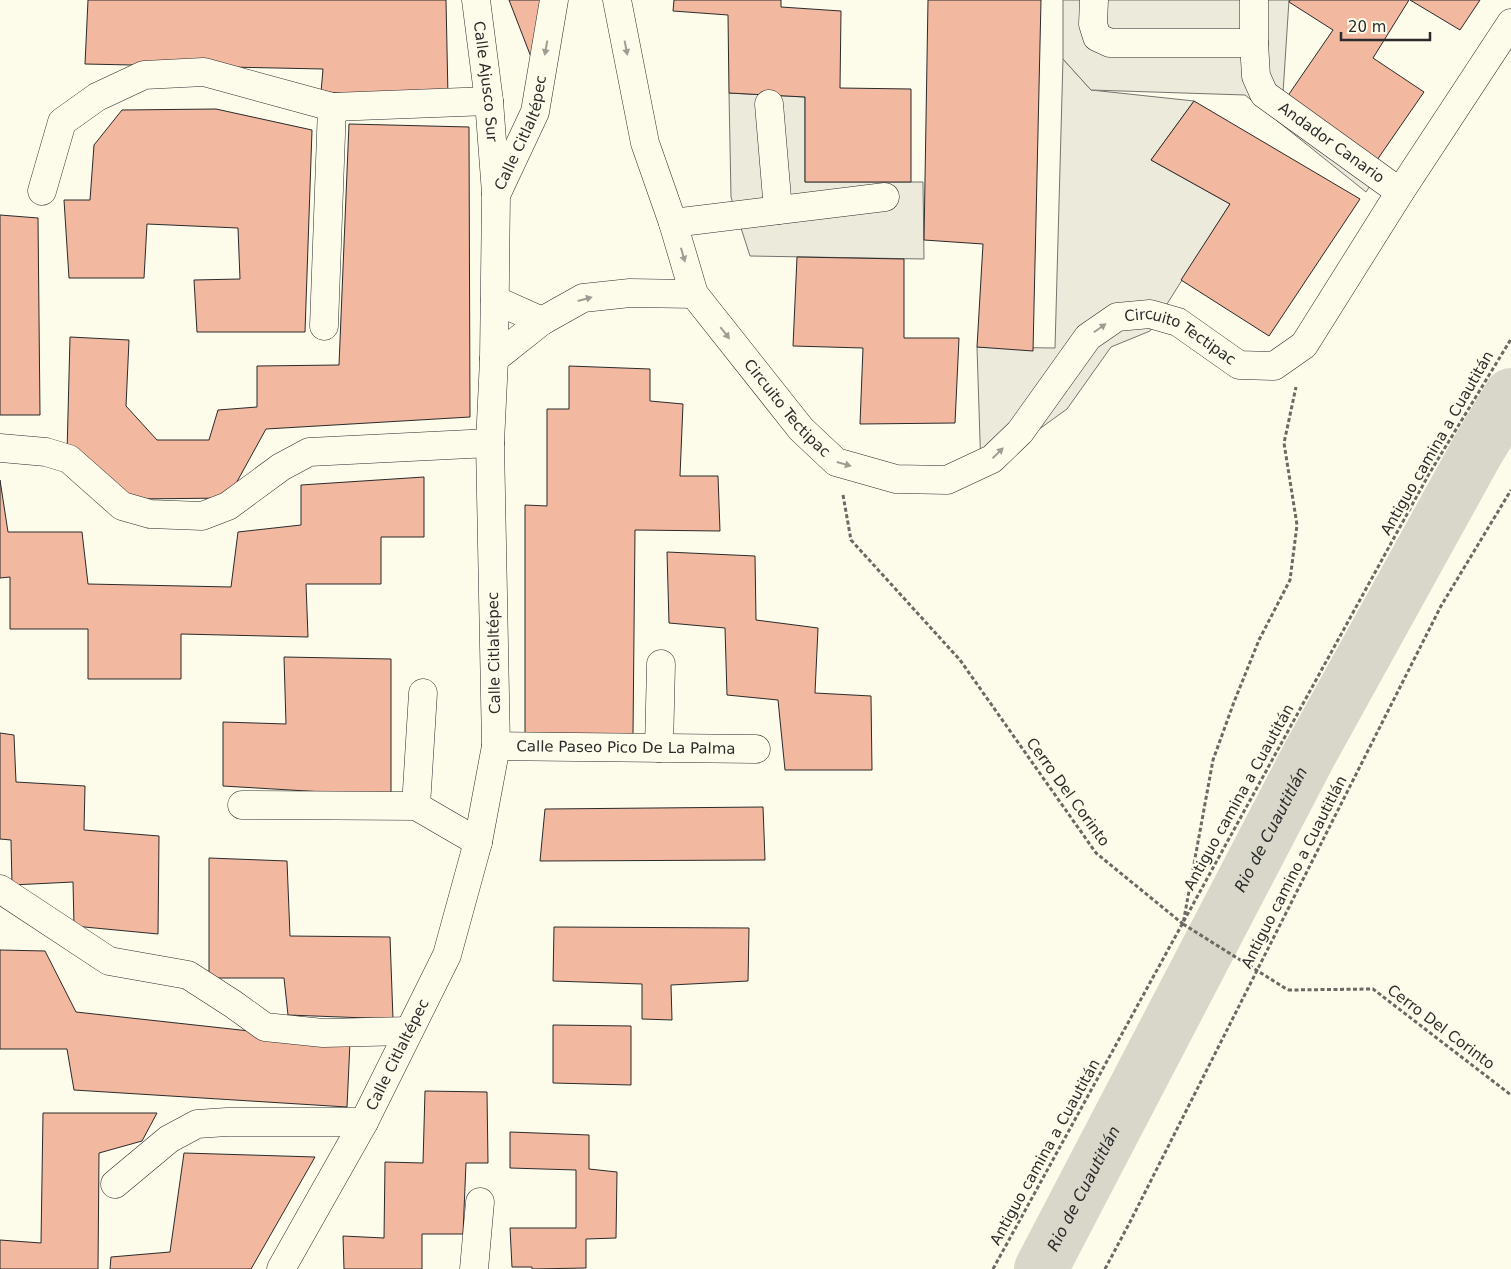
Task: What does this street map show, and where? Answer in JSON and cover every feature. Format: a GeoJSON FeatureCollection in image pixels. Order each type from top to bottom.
{"type":"FeatureCollection","features":[{"type":"Feature","properties":{"kind":"street","name":"Calle Ajusco Sur"},"geometry":{"type":"LineString","coordinates":[[476,0],[489,101],[496,195]]}},
{"type":"Feature","properties":{"kind":"street","name":"Calle Citlaltépec"},"geometry":{"type":"LineString","coordinates":[[282,1269],[364,1122],[447,955],[478,842],[496,746],[490,443],[494,359],[496,195],[535,112],[554,0]]}},
{"type":"Feature","properties":{"kind":"street"},"geometry":{"type":"LineString","coordinates":[[494,359],[542,321],[583,298],[630,293],[694,294],[673,223],[645,143],[617,0]]}},
{"type":"Feature","properties":{"kind":"street"},"geometry":{"type":"LineString","coordinates":[[1094,0],[1093,24],[1098,37],[1110,43],[1254,43],[1254,0]]}},
{"type":"Feature","properties":{"kind":"street","name":"Circuito Tectipac"},"geometry":{"type":"LineString","coordinates":[[694,294],[801,429],[836,462],[896,479],[947,480],[992,459],[1020,432],[1088,337],[1117,317],[1150,314],[1178,322],[1239,365],[1274,366],[1304,345],[1400,192],[1511,23]]}},
{"type":"Feature","properties":{"kind":"street","name":"Andador Canario"},"geometry":{"type":"LineString","coordinates":[[1254,43],[1256,76],[1264,94],[1400,192]]}},
{"type":"Feature","properties":{"kind":"street"},"geometry":{"type":"LineString","coordinates":[[42,191],[62,122],[97,97],[144,75],[204,72],[332,107],[489,101]]}},
{"type":"Feature","properties":{"kind":"street"},"geometry":{"type":"LineString","coordinates":[[769,104],[778,210]]}},
{"type":"Feature","properties":{"kind":"street"},"geometry":{"type":"LineString","coordinates":[[324,326],[332,107]]}},
{"type":"Feature","properties":{"kind":"street"},"geometry":{"type":"LineString","coordinates":[[673,223],[885,197]]}},
{"type":"Feature","properties":{"kind":"street"},"geometry":{"type":"LineString","coordinates":[[494,300],[542,321]]}},
{"type":"Feature","properties":{"kind":"street"},"geometry":{"type":"LineString","coordinates":[[0,448],[46,452],[69,459],[122,506],[150,514],[202,516],[228,506],[281,467],[309,452],[490,443]]}},
{"type":"Feature","properties":{"kind":"street"},"geometry":{"type":"LineString","coordinates":[[659,748],[661,664]]}},
{"type":"Feature","properties":{"kind":"street"},"geometry":{"type":"LineString","coordinates":[[416,806],[423,693]]}},
{"type":"Feature","properties":{"kind":"street","name":"Calle Paseo Pico De La Palma"},"geometry":{"type":"LineString","coordinates":[[496,746],[756,749]]}},
{"type":"Feature","properties":{"kind":"street"},"geometry":{"type":"LineString","coordinates":[[242,804],[416,806],[478,842]]}},
{"type":"Feature","properties":{"kind":"street"},"geometry":{"type":"LineString","coordinates":[[0,890],[109,961],[188,975],[265,1027],[323,1033],[409,1031]]}},
{"type":"Feature","properties":{"kind":"street"},"geometry":{"type":"LineString","coordinates":[[115,1184],[170,1139],[197,1124],[226,1122],[364,1122]]}},
{"type":"Feature","properties":{"kind":"street"},"geometry":{"type":"LineString","coordinates":[[474,1269],[480,1202]]}},
{"type":"Feature","properties":{"kind":"path","name":"Antiguo camina a Cuautitán"},"geometry":{"type":"LineString","coordinates":[[993,1269],[1429,474],[1511,339]]}},
{"type":"Feature","properties":{"kind":"path"},"geometry":{"type":"LineString","coordinates":[[1183,924],[1192,866],[1214,760],[1234,702],[1259,640],[1290,580],[1297,525],[1284,443],[1304,345]]}},
{"type":"Feature","properties":{"kind":"path","name":"Cerro Del Corinto"},"geometry":{"type":"LineString","coordinates":[[836,462],[851,540],[960,660],[1096,853],[1183,924],[1288,990],[1373,989],[1511,1095]]}},
{"type":"Feature","properties":{"kind":"path","name":"Antiguo camino a Cuautitlán"},"geometry":{"type":"LineString","coordinates":[[1105,1269],[1441,606],[1511,490]]}},
{"type":"Feature","properties":{"kind":"shaded area"},"geometry":{"type":"Polygon","coordinates":[[[1063,0],[1289,0],[1283,93],[1384,165],[1366,192],[1245,95],[1091,90],[1063,59],[1063,0]]]}},
{"type":"Feature","properties":{"kind":"shaded area"},"geometry":{"type":"Polygon","coordinates":[[[1063,59],[1091,90],[1194,101],[1151,160],[1230,204],[1150,331],[1111,347],[1067,409],[981,471],[977,347],[1055,348],[1063,59]]]}},
{"type":"Feature","properties":{"kind":"shaded area"},"geometry":{"type":"Polygon","coordinates":[[[729,93],[805,97],[805,182],[923,182],[924,259],[750,256],[731,197],[729,93]]]}},
{"type":"Feature","properties":{"kind":"building"},"geometry":{"type":"Polygon","coordinates":[[[88,0],[446,0],[448,97],[321,92],[323,69],[85,64],[88,0]]]}},
{"type":"Feature","properties":{"kind":"building"},"geometry":{"type":"Polygon","coordinates":[[[509,0],[543,0],[531,57],[509,0]]]}},
{"type":"Feature","properties":{"kind":"building"},"geometry":{"type":"Polygon","coordinates":[[[674,0],[781,0],[781,7],[841,11],[840,88],[911,89],[911,182],[805,182],[805,97],[729,93],[728,15],[673,11],[674,0]]]}},
{"type":"Feature","properties":{"kind":"building"},"geometry":{"type":"Polygon","coordinates":[[[928,0],[1041,0],[1033,351],[977,347],[983,244],[924,240],[928,0]]]}},
{"type":"Feature","properties":{"kind":"building"},"geometry":{"type":"Polygon","coordinates":[[[1290,0],[1409,0],[1373,58],[1424,92],[1377,160],[1287,97],[1333,30],[1289,2],[1290,0]]]}},
{"type":"Feature","properties":{"kind":"building"},"geometry":{"type":"Polygon","coordinates":[[[1410,0],[1480,0],[1460,30],[1410,0]]]}},
{"type":"Feature","properties":{"kind":"building"},"geometry":{"type":"Polygon","coordinates":[[[1194,101],[1360,199],[1269,336],[1181,280],[1230,204],[1151,160],[1194,101]]]}},
{"type":"Feature","properties":{"kind":"building"},"geometry":{"type":"Polygon","coordinates":[[[216,109],[312,130],[305,332],[197,332],[194,280],[240,279],[238,228],[147,224],[144,278],[69,278],[64,200],[90,200],[94,145],[122,110],[216,109]]]}},
{"type":"Feature","properties":{"kind":"building"},"geometry":{"type":"Polygon","coordinates":[[[349,124],[469,127],[470,417],[266,429],[228,498],[134,499],[67,453],[70,337],[129,340],[126,406],[157,440],[209,440],[218,410],[257,407],[257,366],[339,365],[349,124]]]}},
{"type":"Feature","properties":{"kind":"building"},"geometry":{"type":"Polygon","coordinates":[[[0,215],[38,218],[40,415],[0,415],[0,215]]]}},
{"type":"Feature","properties":{"kind":"building"},"geometry":{"type":"Polygon","coordinates":[[[797,257],[904,259],[904,338],[959,338],[955,423],[860,424],[863,348],[793,346],[797,257]]]}},
{"type":"Feature","properties":{"kind":"building"},"geometry":{"type":"Polygon","coordinates":[[[569,366],[650,369],[650,401],[683,404],[680,476],[718,476],[720,531],[635,530],[633,734],[525,733],[525,505],[547,506],[547,409],[569,409],[569,366]]]}},
{"type":"Feature","properties":{"kind":"building"},"geometry":{"type":"Polygon","coordinates":[[[424,477],[424,537],[381,537],[381,584],[306,584],[308,637],[181,634],[181,679],[88,679],[88,629],[10,629],[10,577],[0,578],[0,480],[8,532],[82,532],[88,584],[231,587],[238,532],[301,525],[301,485],[424,477]]]}},
{"type":"Feature","properties":{"kind":"building"},"geometry":{"type":"Polygon","coordinates":[[[667,552],[755,556],[756,620],[818,628],[815,693],[871,696],[872,770],[785,770],[778,700],[727,695],[725,628],[669,623],[667,552]]]}},
{"type":"Feature","properties":{"kind":"building"},"geometry":{"type":"Polygon","coordinates":[[[284,657],[391,659],[391,796],[223,786],[223,722],[286,724],[284,657]]]}},
{"type":"Feature","properties":{"kind":"building"},"geometry":{"type":"Polygon","coordinates":[[[0,733],[14,735],[16,782],[85,786],[84,830],[159,836],[158,934],[74,926],[73,882],[12,885],[11,840],[0,839],[0,733]]]}},
{"type":"Feature","properties":{"kind":"building"},"geometry":{"type":"Polygon","coordinates":[[[763,807],[765,860],[540,861],[545,809],[763,807]]]}},
{"type":"Feature","properties":{"kind":"building"},"geometry":{"type":"Polygon","coordinates":[[[209,858],[287,861],[290,936],[390,937],[393,1019],[288,1015],[284,978],[209,978],[209,858]]]}},
{"type":"Feature","properties":{"kind":"building"},"geometry":{"type":"Polygon","coordinates":[[[554,927],[749,928],[748,981],[671,985],[672,1020],[642,1019],[642,984],[553,981],[554,927]]]}},
{"type":"Feature","properties":{"kind":"building"},"geometry":{"type":"Polygon","coordinates":[[[0,950],[45,951],[76,1012],[350,1042],[347,1107],[74,1090],[67,1049],[0,1049],[0,950]]]}},
{"type":"Feature","properties":{"kind":"building"},"geometry":{"type":"Polygon","coordinates":[[[553,1025],[631,1026],[631,1085],[553,1083],[553,1025]]]}},
{"type":"Feature","properties":{"kind":"building"},"geometry":{"type":"Polygon","coordinates":[[[425,1091],[487,1092],[488,1163],[466,1163],[463,1234],[422,1234],[422,1269],[344,1269],[343,1236],[384,1238],[385,1162],[423,1163],[425,1091]]]}},
{"type":"Feature","properties":{"kind":"building"},"geometry":{"type":"Polygon","coordinates":[[[43,1113],[157,1113],[142,1141],[99,1153],[98,1269],[0,1269],[0,1240],[41,1243],[43,1113]]]}},
{"type":"Feature","properties":{"kind":"building"},"geometry":{"type":"Polygon","coordinates":[[[510,1132],[589,1135],[589,1169],[617,1172],[616,1238],[586,1239],[586,1268],[532,1269],[532,1267],[512,1267],[510,1228],[576,1228],[576,1170],[510,1168],[510,1132]]]}},
{"type":"Feature","properties":{"kind":"building"},"geometry":{"type":"Polygon","coordinates":[[[184,1153],[315,1157],[251,1269],[110,1269],[111,1257],[170,1252],[184,1153]]]}},
{"type":"Feature","properties":{"kind":"waterway","name":"Rio de Cuautitlán"},"geometry":{"type":"LineString","coordinates":[[1041,1269],[1309,755],[1477,451],[1511,395]]}}]}
